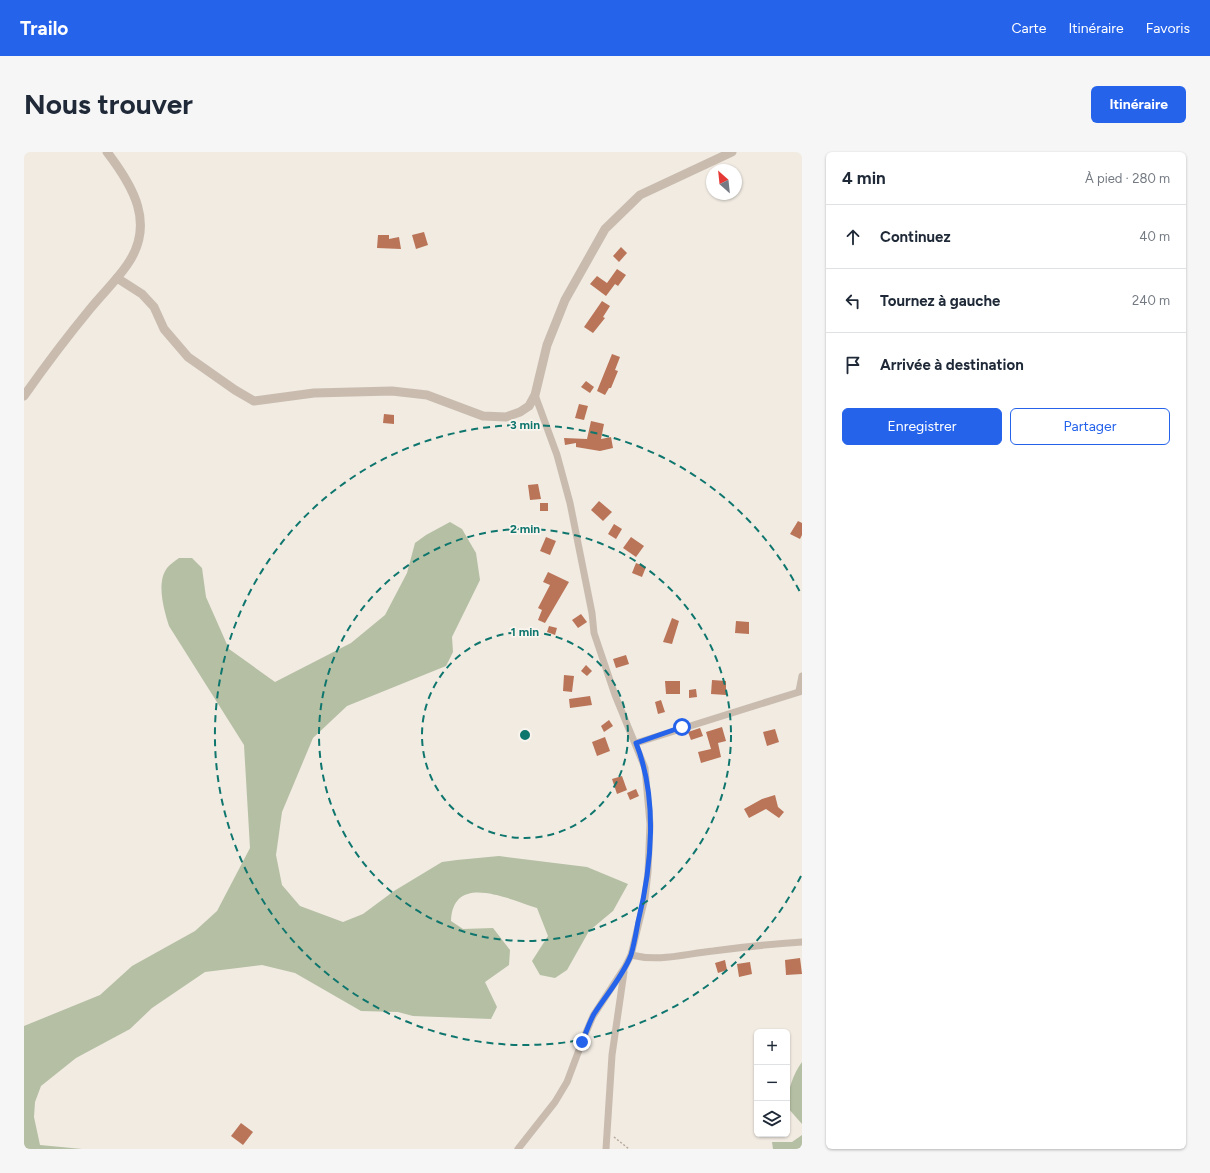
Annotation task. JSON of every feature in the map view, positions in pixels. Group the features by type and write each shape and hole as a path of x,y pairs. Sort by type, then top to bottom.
{"street":[{"path":"24,396 56,352 117,278 128,263 140,241 141,221 137,200 127,181 107,152"},
{"path":"117,278 146,299 154,307 164,329 188,357 235,390 254,401 314,393 392,391 427,395 483,416 506,417 520,412 529,406 535,395 547,345 565,300 605,228 640,195 732,152"},
{"path":"518,1149 555,1102 567,1082 593,1016 625,968 631,955 645,898 648,872 650,824 645,768 636,743 614,695 594,633 592,613 566,489 557,455 535,395"},
{"path":"636,743 800,691 802,676"},
{"path":"631,955 645,958 664,959 752,946 802,942"},
{"path":"606,1149 608,1132 607,1113 612,1054 620,988 625,968"}],"path":[{"path":"608,1132 629,1149"}],"green space":[{"path":"450,522 462,529 476,553 480,580 452,637 453,652 446,666 347,706 313,738 282,812 276,855 282,885 300,906 343,922 363,914 394,891 442,862 499,856 587,867 628,884 613,911 589,931 567,970 555,978 540,975 532,961 548,936 537,908 498,895 471,893 461,897 454,906 451,921 463,929 493,928 510,950 509,965 485,982 497,1007 491,1019 413,1016 398,1012 361,1011 295,973 262,965 205,972 152,1008 130,1029 76,1058 41,1086 35,1102 34,1117 40,1145 82,1149 24,1149 24,1026 100,995 132,966 195,931 217,911 250,848 244,745 169,626 163,605 161,589 164,574 167,568 179,558 192,558 202,568 206,597 229,649 275,682 351,643 385,615 407,573 415,543 426,535"},
{"path":"802,1062 802,1124 790,1110 790,1087"},
{"path":"802,1135 802,1149 773,1149 772,1142 792,1142"}],"building":[{"path":"424,232 428,245 416,249 412,235"},
{"path":"378,235 389,235 389,239 399,237 401,249 377,248"},
{"path":"621,247 627,253 619,262 613,256"},
{"path":"617,269 626,275 618,286 615,284 606,296 590,284 597,276 607,283"},
{"path":"602,301 610,306 603,317 605,318 593,333 584,327"},
{"path":"612,354 620,357 615,370 618,371 611,388 609,388 605,395 597,391"},
{"path":"586,381 594,387 590,393 581,387"},
{"path":"579,404 588,406 584,420 575,418"},
{"path":"384,414 394,415 394,424 383,423"},
{"path":"591,421 604,424 601,439 611,437 613,448 600,451 576,447 576,443 565,445 564,438 587,439"},
{"path":"538,484 541,499 530,500 528,485"},
{"path":"599,501 612,512 603,521 591,510"},
{"path":"540,503 548,503 548,511 540,511"},
{"path":"798,521 802,523 802,535 800,539 790,534"},
{"path":"614,524 622,529 616,539 608,534"},
{"path":"546,537 556,541 550,555 540,551"},
{"path":"631,537 644,546 636,557 623,548"},
{"path":"636,563 646,567 642,577 632,573"},
{"path":"548,572 569,582 545,623 538,620 542,610 538,608 550,585 543,582"},
{"path":"581,614 587,622 578,628 572,620"},
{"path":"672,618 679,621 672,644 663,642"},
{"path":"736,621 749,622 749,634 735,633"},
{"path":"549,626 557,628 555,635 547,632"},
{"path":"626,655 629,664 616,668 613,659"},
{"path":"586,665 592,671 587,676 581,671"},
{"path":"564,675 574,676 572,692 563,691"},
{"path":"712,680 726,681 726,695 711,694"},
{"path":"665,681 680,681 680,694 666,694"},
{"path":"696,689 697,697 689,698 689,690"},
{"path":"590,696 592,705 570,708 569,699"},
{"path":"661,700 665,712 658,714 655,702"},
{"path":"609,720 613,726 604,732 601,726"},
{"path":"722,727 726,741 718,743 721,757 701,763 698,752 711,749 706,732"},
{"path":"700,728 703,736 691,740 688,732"},
{"path":"775,729 779,742 767,746 763,732"},
{"path":"605,737 610,751 597,756 592,742"},
{"path":"622,776 627,790 617,794 612,779"},
{"path":"636,789 639,796 630,800 627,793"},
{"path":"775,795 778,807 784,812 779,818 766,809 749,818 744,809 762,799"},
{"path":"800,958 802,974 786,975 785,960"},
{"path":"725,960 727,970 718,973 715,963"},
{"path":"750,962 752,974 739,977 737,964"},
{"path":"241,1123 253,1132 243,1145 231,1136"}],"route":[{"path":"582,1042 593,1016 625,968 631,955 645,898 648,872 650,824 645,768 636,743 682,727"}]}
